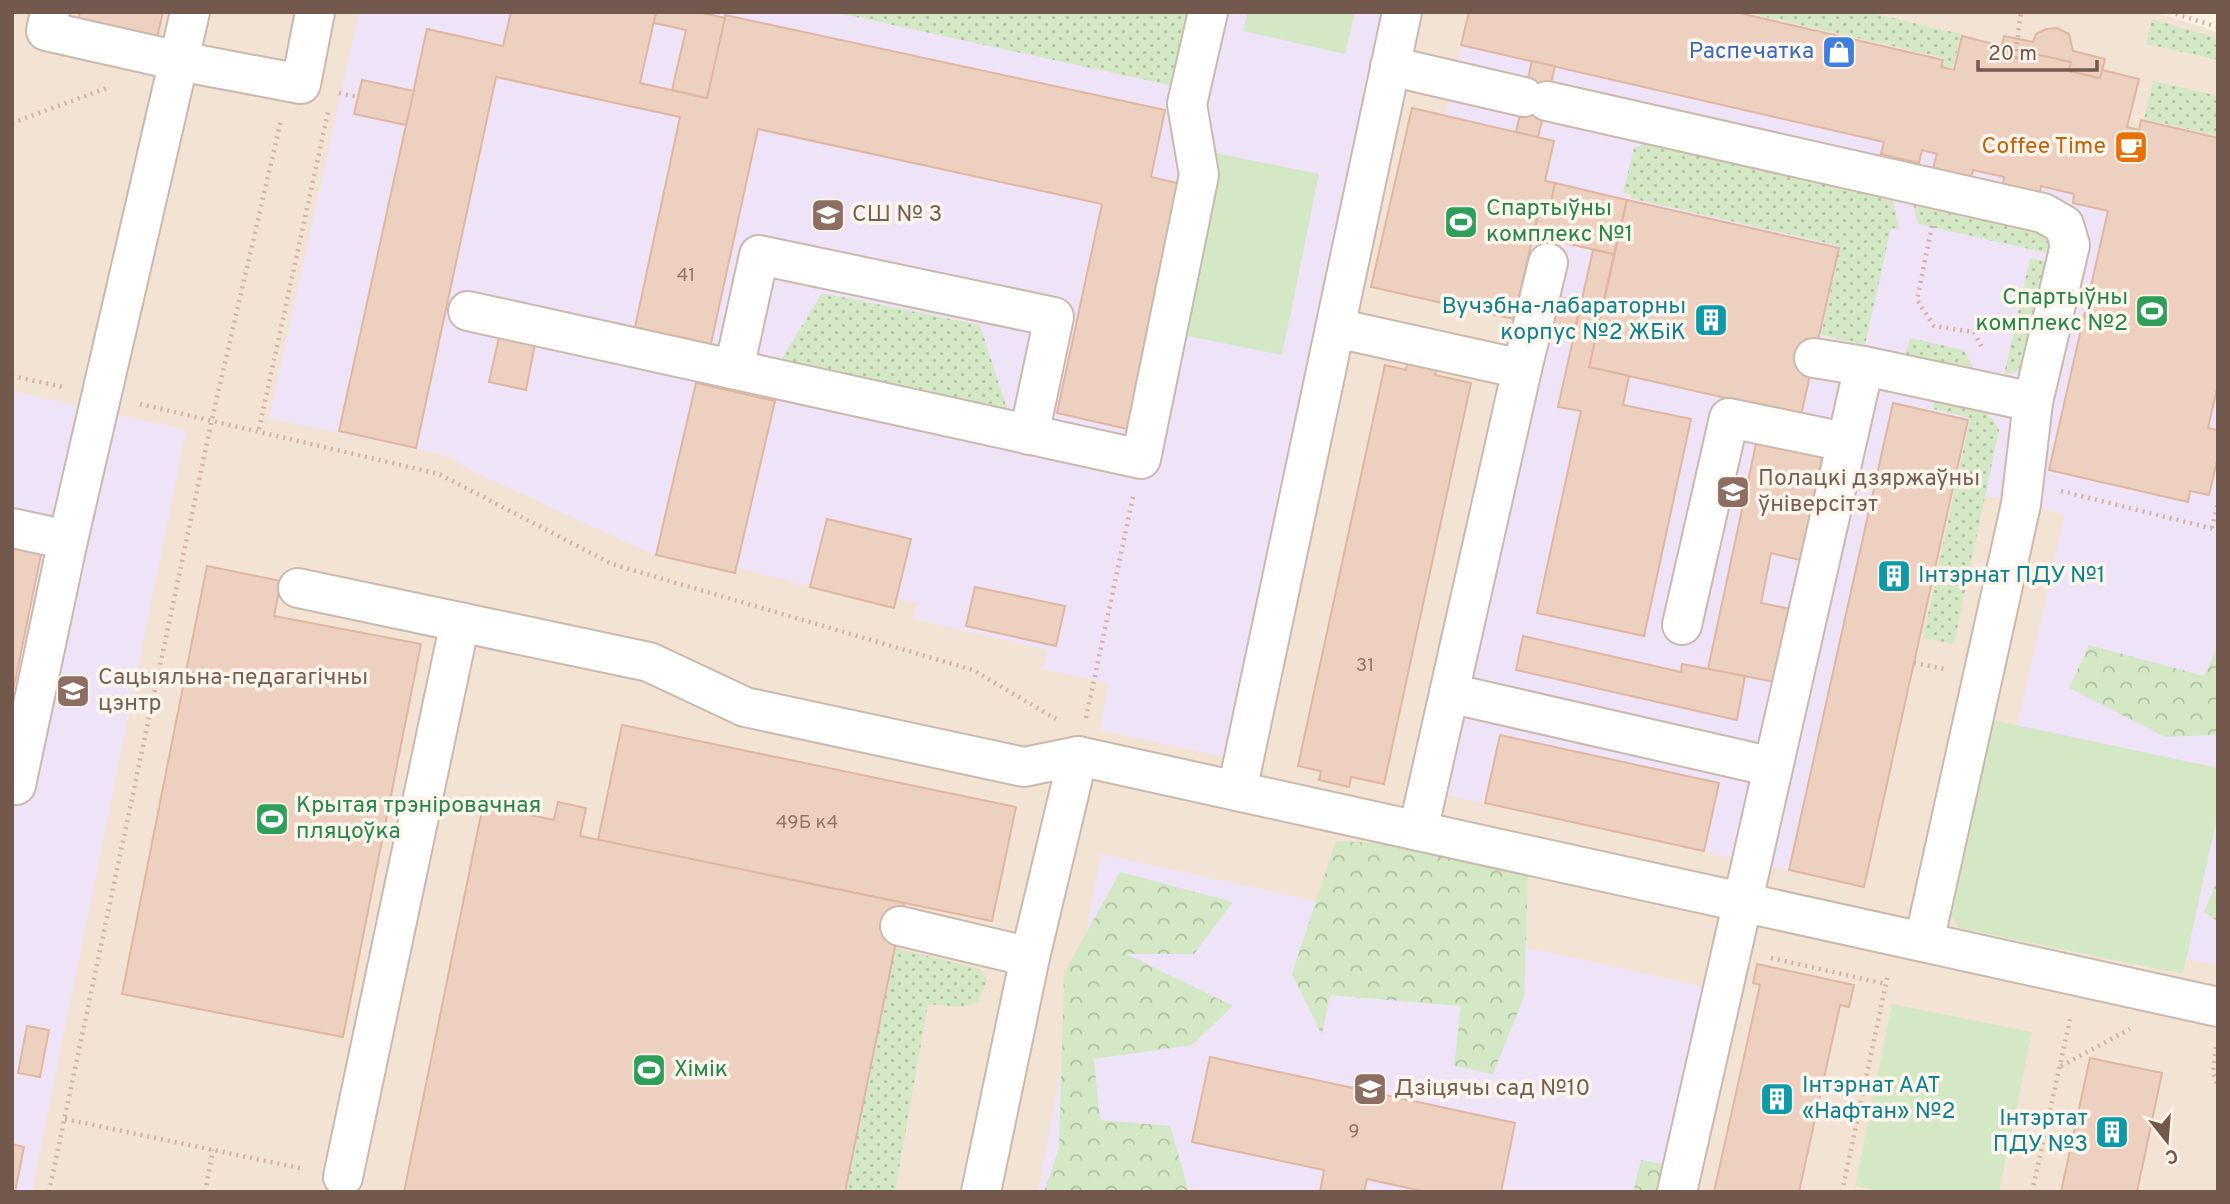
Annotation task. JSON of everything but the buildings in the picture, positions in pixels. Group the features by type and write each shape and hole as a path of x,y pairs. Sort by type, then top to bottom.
{"lane":[{"path":"50,12 46,32 301,84 316,12"},
{"path":"12,785 16,785 68,540 190,12"},
{"path":"468,311 1141,459 1199,175 1187,104 1208,12"},
{"path":"1237,791 1402,12"},
{"path":"1390,66 2043,213 2064,225 2070,245 2020,399 2023,482 1910,939"},
{"path":"734,369 759,255 1054,317 1029,435"},
{"path":"1418,831 1548,263"},
{"path":"1336,328 1522,369"},
{"path":"1814,358 2020,399"},
{"path":"1676,1192 1864,366"},
{"path":"1682,625 1730,418 1845,443"},
{"path":"12,528 68,540"},
{"path":"298,588 649,662 745,707 1024,767 1080,745 1237,791 2079,976 2217,1021"},
{"path":"344,1177 460,622"},
{"path":"1449,693 1773,767"},
{"path":"981,1192 1030,957 1080,745"},
{"path":"900,926 1030,957"}],"path":[{"path":"2015,58 2021,12"},
{"path":"2169,12 2218,27"},
{"path":"49,1192 212,419 289,82"},
{"path":"12,123 115,85"},
{"path":"259,429 330,105"},
{"path":"1940,190 1917,299 1934,326 1974,332 2020,399"},
{"path":"12,376 259,429 439,474 612,564 974,670 1080,745 1141,459"},
{"path":"2023,482 2215,529 2218,503"},
{"path":"1914,663 1953,671"},
{"path":"1842,1192 1886,984 1910,939"},
{"path":"1732,950 1886,984"},
{"path":"2032,1192 2079,976"},
{"path":"2217,1021 2213,1072 2218,1087"},
{"path":"2060,1066 2133,1027"},
{"path":"65,1119 344,1177"},
{"path":"205,1192 213,1150"}],"shaded area":[{"path":"12,12 2155,12 2218,32 2218,1192 12,1192"},
{"name":"СШ № 3","path":"359,12 1387,12 1225,757 1100,730 1108,683 1043,669 1047,650 914,619 917,602 896,599 894,608 747,570 656,556 466,468 449,456 269,418"},
{"name":"Полацкі дзяржаўны ўніверсітэт","path":"1469,12 1735,12 1943,60 1941,67 1954,70 1962,36 2001,46 2000,54 2015,58 2139,79 2128,128 2139,130 2141,120 2218,138 2218,965 2187,959 2183,974 1959,928 1948,910 1988,719 2017,726 2065,514 1953,488 1864,887 1447,795 1551,334 1514,319 1371,287 1412,108 1445,115"},
{"name":"Сацыяльна-педагагічны цэнтр","path":"12,391 186,430 32,1192 12,1192"},
{"name":"Дзіцячы сад №10","path":"1101,854 1706,987 1662,1192 1038,1192"}],"green space":[{"path":"833,12 1192,12 1174,86"},
{"path":"1248,12 1355,12 1345,54 1243,31"},
{"path":"1744,12 1867,12 1961,34 1953,68 1942,66 1944,58"},
{"path":"2152,19 2218,38 2218,60 2146,44"},
{"path":"2153,81 2218,96 2218,136 2144,119"},
{"path":"1653,140 1892,195 1899,229 1891,228 1865,345 1821,335 1840,246 1630,198 1631,194 1623,193 1634,148"},
{"path":"1215,153 1319,174 1282,355 1178,334"},
{"path":"1913,202 2040,231 2048,242 2048,253 1918,224"},
{"path":"2030,258 2047,262 2023,362 2016,372 2004,375"},
{"path":"822,293 980,325 1009,415 779,363"},
{"path":"1910,338 1964,350 1973,368 1906,354"},
{"path":"1903,391 1972,405 1993,419 1999,430 1954,644 1923,638 1970,418 1933,409 1934,402 1902,395"},
{"path":"2089,645 2204,676 2218,646 2218,735 2165,737 2069,688"},
{"path":"1988,719 2218,768 2218,812 2183,974 1959,928 1948,910"},
{"path":"1336,841 1439,846 1528,875 1524,997 1493,1074 1454,1066 1461,1006 1330,995 1322,1035 1292,974"},
{"path":"1120,872 1233,902 1194,954 1126,954 1233,1006 1192,1045 1094,1059 1100,1120 1170,1126 1189,1192 1044,1192 1059,1148 1064,973"},
{"path":"2218,878 2218,919 2217,921 2204,912"},
{"path":"895,948 980,969 987,980 978,1002 960,1007 928,1004 895,1192 845,1192"},
{"path":"1892,1004 2032,1032 1999,1192 1885,1192 1855,1186"},
{"path":"1641,1160 1662,1164 1656,1192 1633,1192"}],"place":[{"name":"Распечатка","path":"1839,52"},
{"name":"Coffee Time","path":"2131,147"},
{"name":"СШ № 3","path":"828,215"},
{"name":"Спартыўны комплекс №1","path":"1461,222"},
{"name":"Спартыўны комплекс №2","path":"2152,311"},
{"name":"Вучэбна-лабараторны корпус №2 ЖБіК","path":"1711,320"},
{"name":"Полацкі дзяржаўны ўніверсітэт","path":"1733,492"},
{"name":"Інтэрнат ПДУ №1","path":"1894,576"},
{"name":"Сацыяльна-педагагічны цэнтр","path":"73,691"},
{"name":"Крытая трэніровачная пляцоўка","path":"272,819"},
{"name":"Хімік","path":"649,1070"},
{"name":"Дзіцячы сад №10","path":"1370,1089"},
{"name":"Інтэрнат ААТ «Нафтан» №2","path":"1777,1099"},
{"name":"Інтэртат ПДУ №3","path":"2112,1132"}]}
